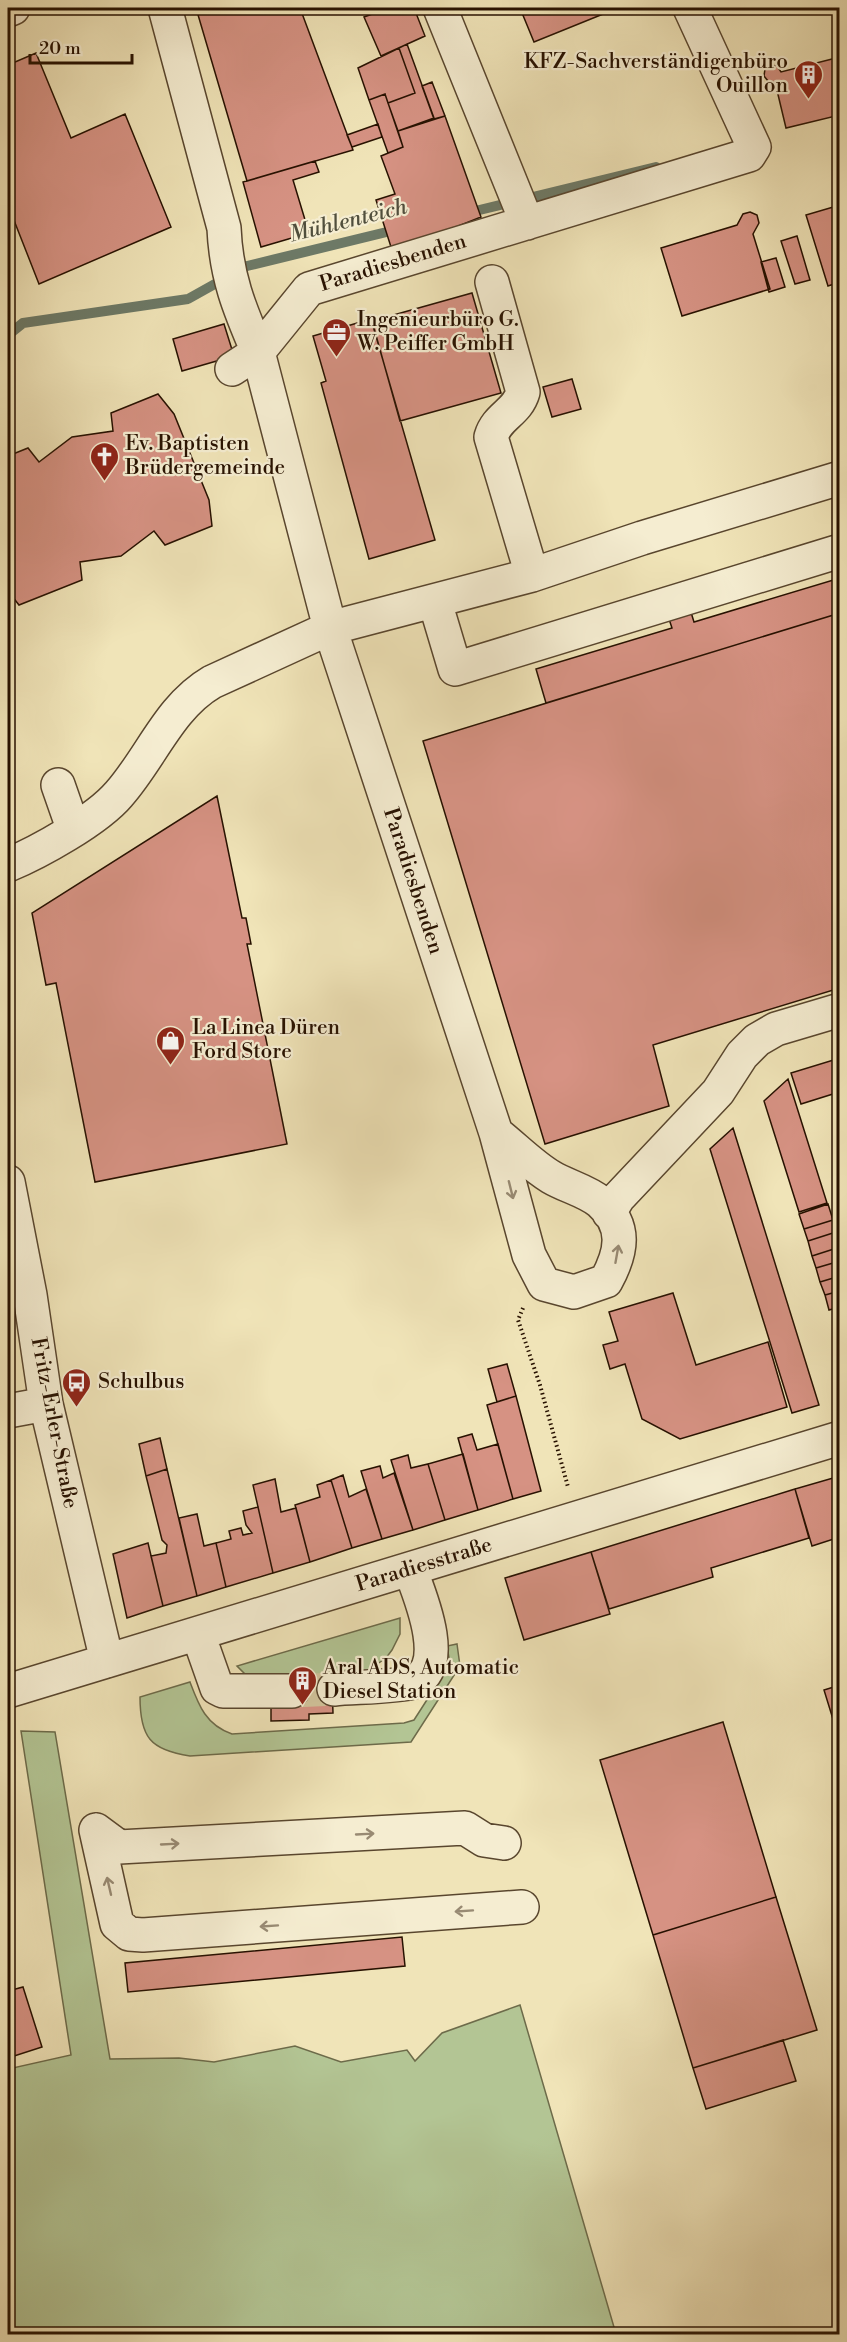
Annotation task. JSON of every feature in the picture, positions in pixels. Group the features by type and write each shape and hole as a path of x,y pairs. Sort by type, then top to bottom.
{"street":[{"path":"8,9 13,8"},
{"path":"165,8 224,228 225,261 235,298 245,361"},
{"path":"440,8 527,223"},
{"name":"Paradiesbenden","path":"609,1213 619,1227 619,1238 618,1259 606,1281 574,1292 544,1284 529,1255 496,1133 245,361 309,289 749,155 754,147 690,8"},
{"path":"492,282 523,392 520,404 494,426 491,437 532,575"},
{"path":"8,865 99,812 118,796 181,708 197,691 330,628 532,575 642,538 840,478"},
{"path":"435,602 455,669 840,551"},
{"path":"57,785 73,828"},
{"path":"496,1133 550,1176 599,1202 609,1213 618,1198 718,1092 742,1055 757,1040 776,1029 840,1010"},
{"name":"Fritz-Erler-Straße","path":"8,1182 30,1294 46,1404 107,1661"},
{"path":"8,1411 46,1404"},
{"name":"Paradiesstraße","path":"8,1691 840,1438"},
{"path":"334,1689 414,1681 425,1672 432,1645 410,1569"},
{"path":"198,1634 217,1688 234,1693 292,1691"},
{"path":"504,1843 484,1840 465,1828 119,1847 96,1830 117,1924 129,1934 143,1935 522,1907"}],"path":[{"path":"529,1255 531,1292 518,1320 540,1385 578,1519"}],"green space":[{"path":"400,1618 400,1634 392,1650 386,1658 367,1671 261,1680 247,1676 237,1666"},
{"path":"457,1644 460,1666 411,1742 190,1756 165,1750 157,1745 145,1732 142,1722 140,1697 190,1682 205,1714 216,1725 232,1734 404,1723 414,1720 450,1664 447,1646"},
{"path":"21,1731 55,1732 110,2059 179,2058 214,2062 295,2046 341,2062 407,2050 415,2061 442,2033 520,2005 616,2334 8,2334 8,2069 71,2055"}],"building":[{"path":"196,8 300,8 353,150 247,181"},
{"path":"389,8 414,8 425,36 381,56 364,17"},
{"path":"520,8 618,8 534,42"},
{"path":"407,44 434,118 398,131 388,103 415,93 399,48"},
{"path":"399,48 415,93 388,103 385,94 369,100 358,68"},
{"path":"36,53 71,138 125,114 171,227 39,284 8,205 8,65"},
{"name":"KFZ-Sachverständigenbüro Ouillon","path":"840,57 840,115 786,128 775,82 768,81 764,76 765,69 770,65 777,66 781,72"},
{"path":"432,82 445,116 434,119 422,86"},
{"path":"385,94 403,147 388,153 369,100"},
{"path":"445,116 481,217 416,243 391,247 376,200 395,194 381,156 403,147 398,131"},
{"path":"378,124 382,137 352,147 347,135"},
{"path":"315,161 319,172 293,180 309,233 261,247 243,182"},
{"path":"840,205 840,282 828,286 806,215"},
{"path":"750,212 757,215 759,223 753,234 770,289 682,316 661,248 737,225 743,214"},
{"path":"797,236 810,280 795,284 781,241"},
{"path":"776,258 785,287 769,292 761,262"},
{"path":"472,293 501,393 400,421 372,321"},
{"path":"840,301 840,325 833,303"},
{"path":"371,319 435,540 369,559 321,383 326,381 313,336"},
{"path":"224,324 234,356 182,371 173,339"},
{"path":"572,379 581,409 552,417 543,387"},
{"name":"Ev. Baptisten Brüdergemeinde","path":"158,394 174,414 209,500 212,526 165,545 154,531 121,556 80,562 82,580 19,605 8,591 8,456 28,448 39,462 72,437 113,431 111,413"},
{"path":"840,578 840,613 546,703 536,669 672,628 668,616 690,609 694,622"},
{"path":"840,613 840,988 653,1045 669,1106 545,1144 423,741"},
{"name":"La Linea Düren Ford Store","path":"217,796 242,918 246,918 251,944 247,944 287,1144 95,1182 56,983 46,985 32,913"},
{"path":"840,1058 840,1114 833,1094 801,1104 791,1073"},
{"path":"788,1079 827,1203 799,1212 764,1101"},
{"path":"733,1128 819,1405 792,1413 710,1149"},
{"path":"828,1204 833,1220 804,1229 799,1214"},
{"path":"833,1220 836,1232 808,1241 804,1229"},
{"path":"836,1232 840,1247 812,1256 808,1241"},
{"path":"840,1247 840,1261 816,1268 812,1256"},
{"path":"840,1261 840,1276 820,1282 816,1268"},
{"path":"840,1276 840,1291 825,1295 820,1282"},
{"path":"840,1291 840,1307 829,1310 825,1295"},
{"path":"673,1293 696,1365 768,1342 787,1407 680,1439 642,1419 625,1364 610,1369 603,1345 618,1341 609,1312"},
{"path":"840,1310 840,1323 836,1324 833,1312"},
{"path":"507,1364 516,1396 497,1402 488,1369"},
{"path":"516,1396 541,1491 513,1499 487,1405"},
{"path":"472,1434 477,1450 498,1444 513,1499 478,1510 458,1438"},
{"path":"160,1438 167,1469 146,1476 139,1444"},
{"path":"463,1454 478,1510 445,1520 428,1464"},
{"path":"408,1455 411,1468 428,1464 445,1520 413,1530 391,1460"},
{"path":"380,1466 383,1478 394,1473 413,1530 382,1539 361,1471"},
{"path":"167,1469 197,1596 163,1606 151,1556 166,1553 167,1545 162,1540 146,1476"},
{"path":"343,1475 349,1497 366,1489 382,1539 352,1548 331,1480"},
{"path":"840,1476 840,1537 812,1546 795,1489"},
{"path":"275,1479 281,1512 296,1508 310,1562 273,1573 253,1485"},
{"path":"331,1480 352,1548 310,1562 295,1505 320,1497 317,1485"},
{"path":"795,1489 809,1538 711,1568 713,1577 609,1609 591,1552"},
{"path":"258,1507 273,1573 226,1587 216,1543 231,1539 229,1531 241,1528 243,1535 252,1533 246,1525 243,1511"},
{"path":"197,1514 204,1546 216,1543 226,1587 197,1596 179,1518"},
{"path":"148,1543 163,1606 127,1618 113,1554"},
{"path":"591,1552 610,1614 524,1640 505,1578"},
{"name":"Aral ADS, Automatic Diesel Station","path":"332,1684 333,1713 309,1714 309,1720 271,1721 271,1698 293,1685"},
{"path":"840,1685 840,1742 824,1690"},
{"path":"723,1722 776,1897 653,1935 600,1760"},
{"path":"776,1897 817,2030 693,2068 653,1935"},
{"path":"402,1937 405,1966 128,1992 125,1963"},
{"path":"23,1987 42,2047 8,2058 8,1991"},
{"path":"783,2040 796,2081 706,2109 693,2068"}],"waterway":[{"name":"Mühlenteich","path":"467,213 656,167"},
{"name":"Mühlenteich","path":"8,335 23,323 188,299 247,266 399,229"}],"tunnel":[{"path":"292,1691 334,1689"}],"place":[{"name":"KFZ-Sachverständigenbüro Ouillon","path":"809,100"},
{"name":"Ingenieurbüro G. W. Peiffer GmbH","path":"336,358"},
{"name":"Ev. Baptisten Brüdergemeinde","path":"104,482"},
{"name":"La Linea Düren Ford Store","path":"171,1066"},
{"name":"Schulbus","path":"77,1408"},
{"name":"Aral ADS, Automatic Diesel Station","path":"302,1706"}]}
